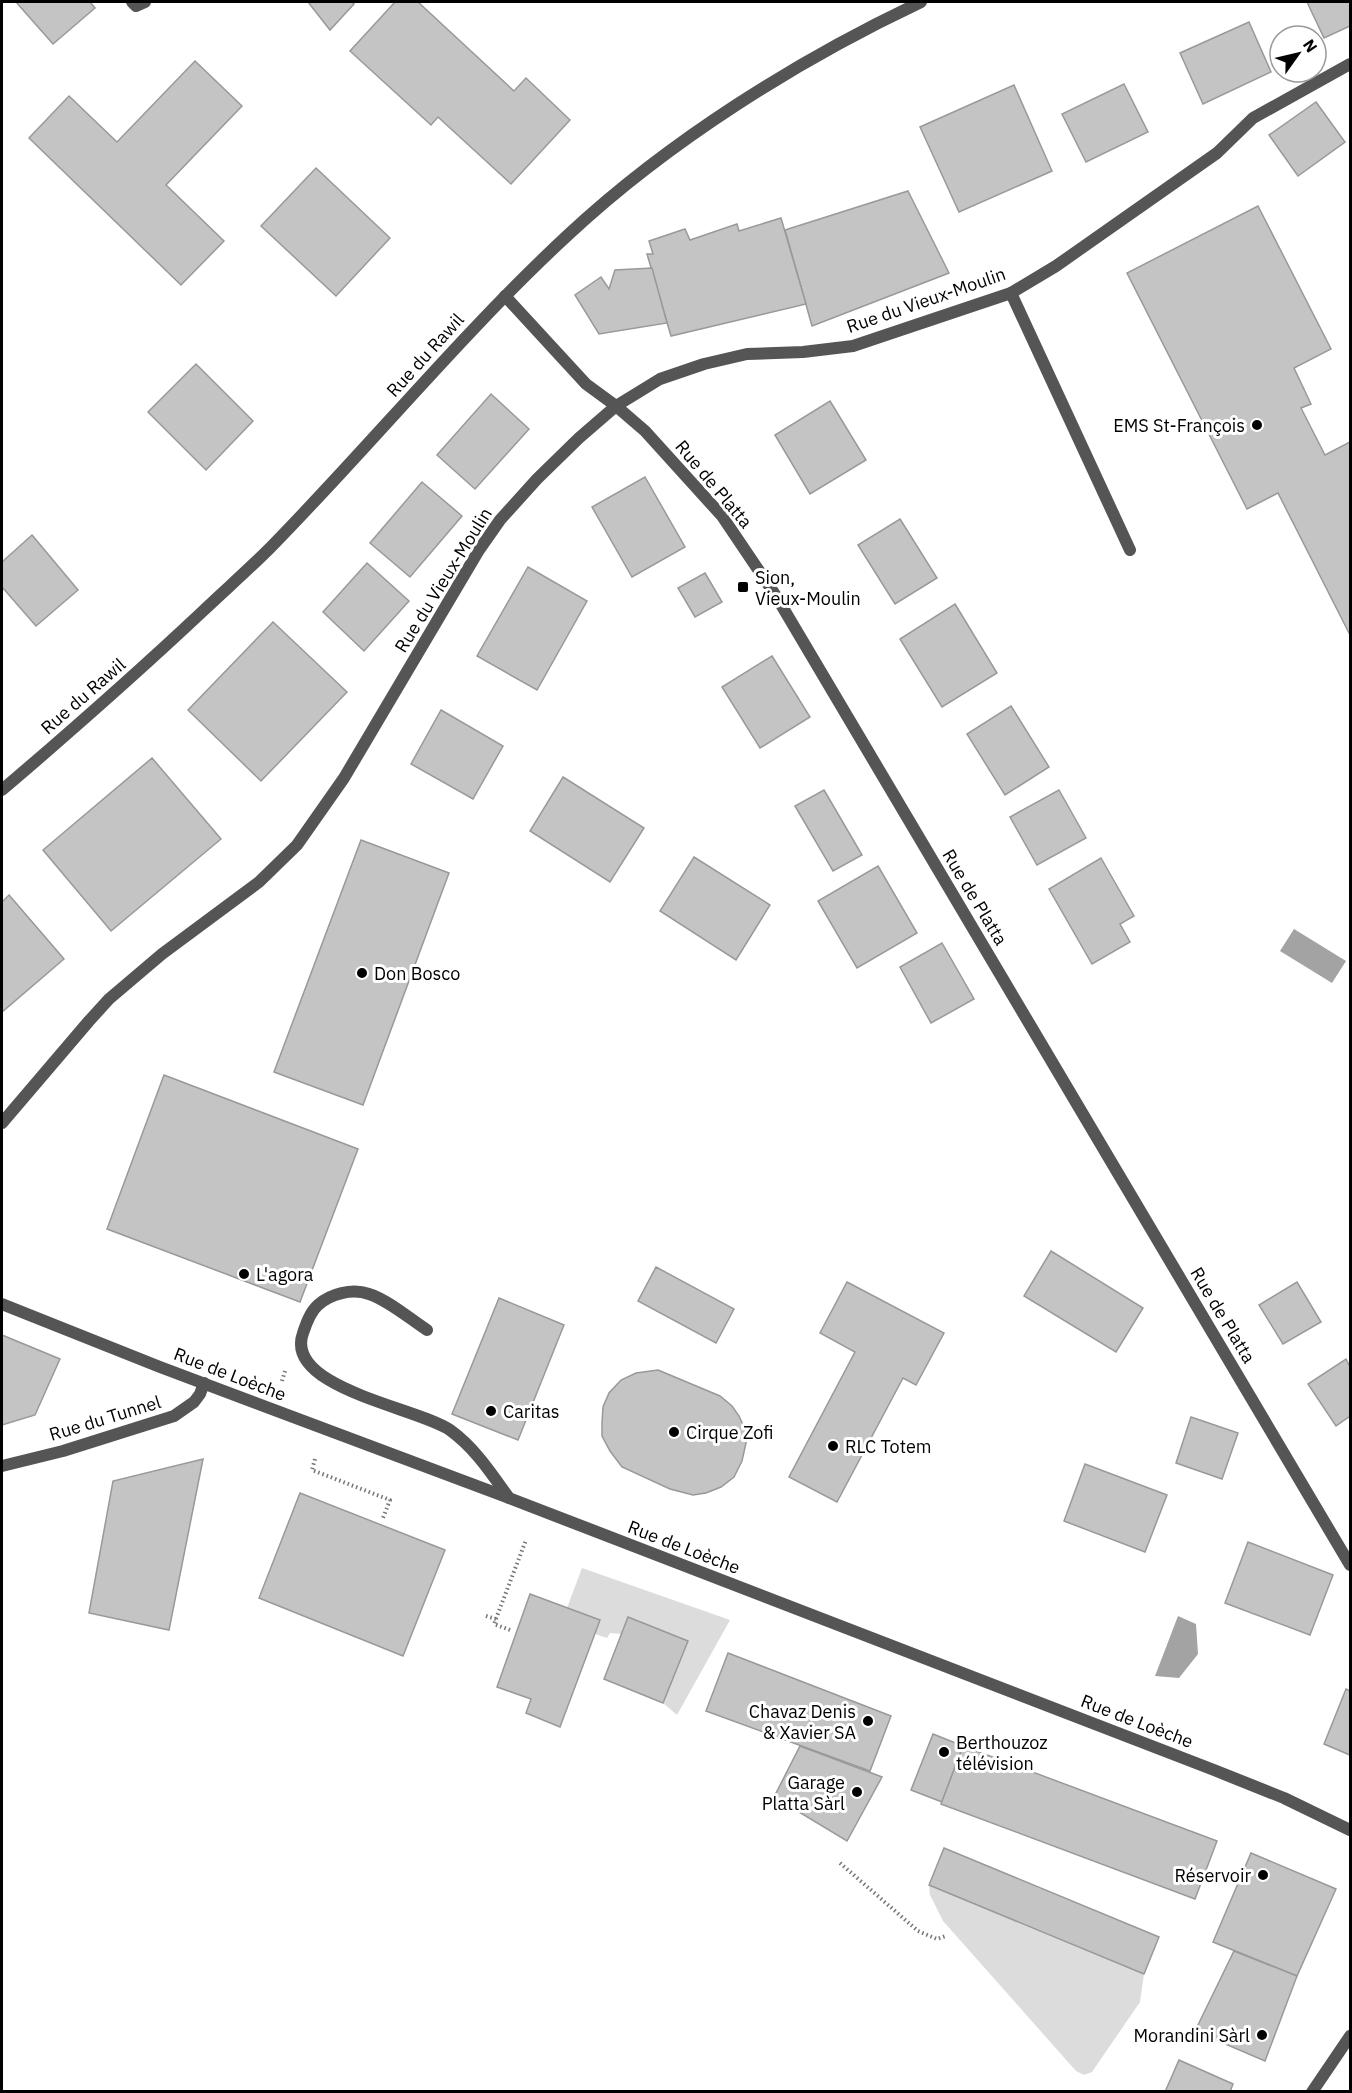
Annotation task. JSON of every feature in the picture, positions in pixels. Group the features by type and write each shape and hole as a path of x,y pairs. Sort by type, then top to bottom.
{"street":[{"path":"132,2 136,6 144,2"},
{"name":"Rue du Rawil","path":"2,790 125,683 266,552 353,462 468,334 608,199 701,130 753,95 817,56 921,2"},
{"name":"Rue du Vieux-Moulin","path":"2,1123 109,999 162,954 259,882 297,845 344,778 479,550 500,520 537,479 616,406 660,379 704,364 747,354 803,352 853,346 1011,293 1056,266 1217,153 1253,118 1350,64"},
{"path":"1011,293 1130,550"},
{"name":"Rue de Platta","path":"505,296 586,384 645,431 722,516 777,596 1347,1560"},
{"path":"426,1330 369,1294 352,1292 337,1294 317,1305 307,1321 300,1341 301,1354 313,1369 342,1387 448,1429 478,1455 509,1498"},
{"name":"Rue de Loèche","path":"2,1304 1233,1777 1284,1798 1350,1830"},
{"name":"Rue du Tunnel","path":"2,1466 63,1451 174,1416 194,1402 204,1383"},
{"path":"1312,2091 1350,2036"}],"path":[{"path":"282,1381 285,1371"},
{"path":"315,1459 312,1470 390,1500 383,1518"},
{"path":"510,1630 494,1624 526,1540"},
{"path":"486,1616 496,1619"},
{"path":"840,1863 918,1931 937,1939 946,1936"}],"shaded area":[{"path":"1294,929 1346,961 1332,983 1280,951"},
{"path":"582,1568 730,1620 677,1715 663,1703 687,1641 628,1617 621,1634 610,1633 607,1638 595,1634 567,1608"},
{"path":"1178,1616 1196,1624 1198,1654 1179,1678 1155,1676"},
{"path":"944,1848 1159,1937 1144,1974 1140,2002 1092,2072 1084,2075 1076,2071 943,1921 930,1895 929,1885"}],"building":[{"path":"16,2 90,2 95,8 53,44"},
{"path":"308,2 352,2 354,4 330,30"},
{"path":"395,2 418,2 514,91 526,78 570,120 511,184 438,117 431,125 350,51"},
{"path":"1307,2 1350,2 1350,26 1328,36 1328,24 1317,24"},
{"path":"1249,22 1268,65 1268,73 1203,104 1180,53"},
{"path":"195,61 242,106 166,185 224,241 181,285 29,138 69,96 117,142"},
{"path":"1124,84 1148,132 1086,162 1062,114"},
{"path":"1014,85 1052,171 959,212 920,127"},
{"path":"1316,102 1345,142 1298,176 1269,135"},
{"path":"316,168 390,238 336,296 261,226"},
{"path":"908,191 949,273 812,326 785,230"},
{"name":"EMS St-François","path":"1258,206 1331,349 1294,368 1311,404 1301,408 1325,455 1350,442 1350,635 1278,493 1247,509 1127,273"},
{"path":"781,218 806,304 671,336 647,254 653,254 649,241 685,229 690,240 737,224 739,231"},
{"path":"652,268 667,323 599,334 575,295 601,277 609,289 615,270"},
{"path":"196,364 253,421 206,470 148,412"},
{"path":"491,394 529,429 475,489 437,455"},
{"path":"830,401 866,460 810,494 775,435"},
{"path":"645,477 685,547 632,577 592,507"},
{"path":"422,482 462,516 410,577 370,543"},
{"path":"900,519 937,578 895,604 858,545"},
{"path":"32,535 78,590 36,626 2,587 2,562"},
{"path":"367,563 409,601 364,651 323,612"},
{"path":"528,567 587,601 537,690 477,656"},
{"path":"705,573 722,602 695,617 678,588"},
{"path":"955,604 997,673 942,707 900,639"},
{"path":"273,622 347,692 261,781 188,710"},
{"path":"772,656 810,717 760,748 722,687"},
{"path":"1011,706 1049,767 1005,795 967,734"},
{"path":"441,710 503,746 473,799 411,764"},
{"path":"152,758 221,839 111,931 43,850"},
{"path":"563,777 644,828 610,882 530,831"},
{"path":"824,790 862,855 833,871 795,806"},
{"path":"1059,790 1086,838 1037,865 1010,817"},
{"name":"Don Bosco","path":"361,840 449,873 363,1105 274,1072"},
{"path":"694,857 770,905 736,960 660,911"},
{"path":"1101,858 1134,916 1120,924 1130,942 1092,964 1049,889"},
{"path":"878,866 917,933 857,968 818,901"},
{"path":"9,895 64,959 2,1012 2,902"},
{"path":"942,943 974,999 931,1023 900,967"},
{"path":"164,1075 358,1149 300,1302 107,1229"},
{"path":"1051,1251 1143,1308 1116,1352 1024,1296"},
{"path":"656,1267 734,1309 716,1343 638,1301"},
{"path":"847,1282 944,1333 916,1385 903,1378 837,1502 789,1477 855,1352 820,1333"},
{"path":"1297,1282 1321,1322 1283,1344 1259,1305"},
{"path":"499,1298 564,1325 518,1440 452,1414"},
{"path":"2,1335 60,1359 35,1415 2,1425"},
{"path":"1346,1359 1350,1367 1350,1416 1336,1426 1308,1384"},
{"name":"Cirque Zofi","path":"658,1370 720,1396 732,1406 739,1416 744,1427 746,1443 742,1461 734,1477 721,1487 693,1495 670,1489 622,1467 610,1451 602,1436 603,1407 609,1393 621,1380 636,1373"},
{"path":"1191,1417 1238,1433 1222,1479 1176,1463"},
{"path":"203,1459 169,1630 89,1613 113,1481"},
{"path":"1085,1464 1167,1495 1145,1552 1064,1521"},
{"path":"300,1493 445,1550 403,1656 259,1598"},
{"path":"1248,1542 1333,1575 1310,1635 1225,1603"},
{"path":"530,1594 600,1620 560,1727 526,1713 531,1699 497,1687"},
{"path":"628,1617 688,1641 663,1703 604,1679"},
{"path":"728,1653 891,1716 870,1771 706,1711"},
{"path":"1346,1689 1350,1691 1350,1755 1324,1744"},
{"path":"933,1734 963,1746 942,1802 911,1790"},
{"path":"800,1746 882,1777 847,1841 774,1797"},
{"path":"963,1746 1217,1841 1195,1899 941,1804"},
{"path":"944,1848 1159,1937 1144,1974 929,1885"},
{"path":"1251,1853 1336,1889 1297,1976 1213,1942"},
{"path":"1234,1951 1297,1976 1265,2061 1195,2031"},
{"path":"1179,2060 1233,2084 1230,2092 1165,2092"}],"place":[{"name":"EMS St-François","path":"1257,425"},
{"name":"Sion, Vieux-Moulin","path":"743,587"},
{"name":"Don Bosco","path":"362,973"},
{"name":"L'agora","path":"244,1274"},
{"name":"Caritas","path":"491,1411"},
{"name":"Cirque Zofi","path":"674,1432"},
{"name":"RLC Totem","path":"833,1446"},
{"name":"Chavaz Denis & Xavier SA","path":"868,1721"},
{"name":"Berthouzoz télévision","path":"944,1752"},
{"name":"Garage Platta Sàrl","path":"857,1792"},
{"name":"Réservoir","path":"1263,1875"},
{"name":"Morandini Sàrl","path":"1262,2035"}]}
